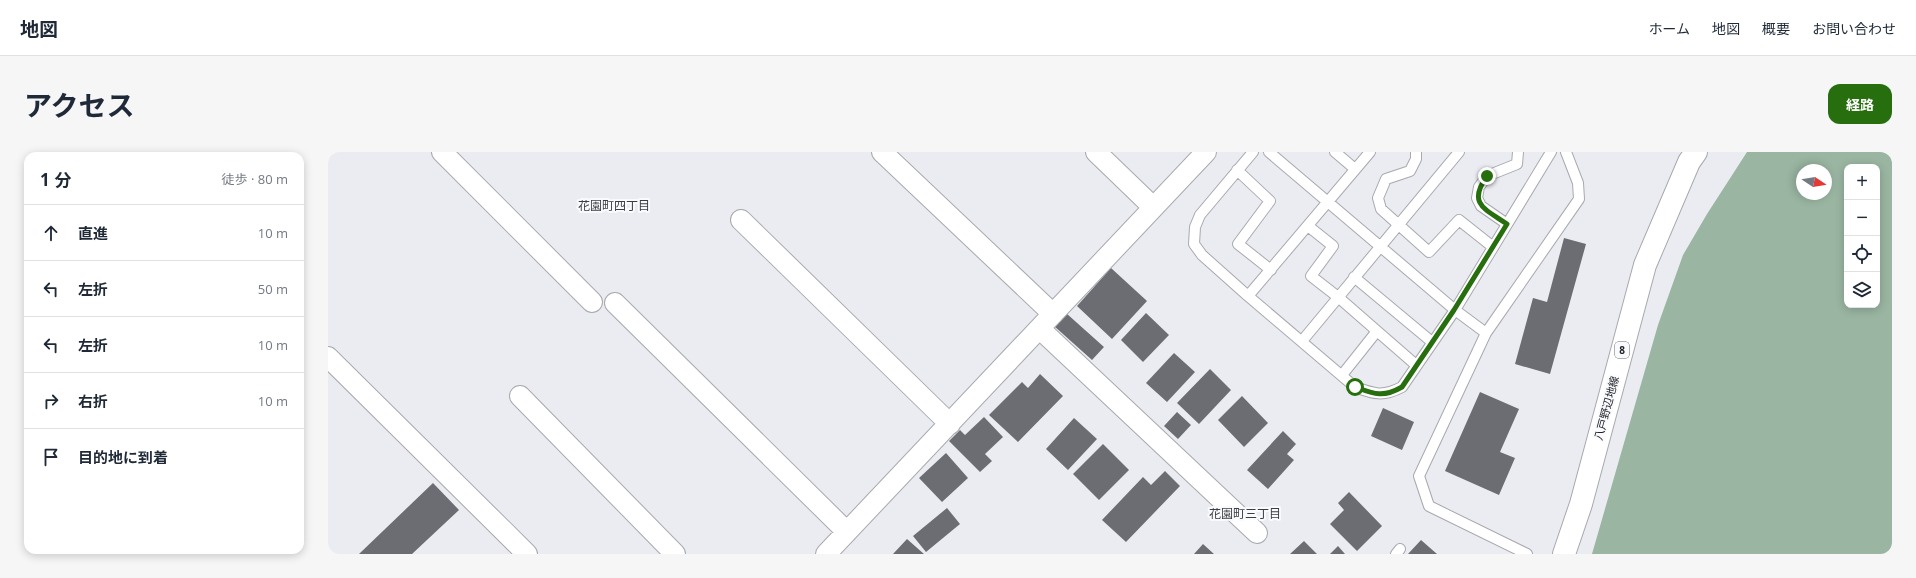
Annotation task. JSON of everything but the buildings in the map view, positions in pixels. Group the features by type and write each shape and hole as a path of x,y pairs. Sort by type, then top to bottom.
{"main road":[{"name":"八戸野辺地線","path":"1564,554 1581,504 1645,265 1689,162 1696,152"}],"street":[{"path":"442,152 592,302"},
{"path":"882,152 1053,314"},
{"path":"1096,152 1153,207"},
{"path":"826,554 1206,152"},
{"path":"741,220 950,424"},
{"path":"615,303 847,532"},
{"path":"1040,329 1257,533"},
{"path":"328,357 527,554"},
{"path":"520,396 675,554"}],"lane":[{"path":"1252,152 1200,215 1195,227 1194,244 1202,255 1248,296 1355,387 1375,394 1391,393 1402,387 1454,310 1552,152"},
{"path":"1269,152 1454,310 1486,333"},
{"path":"1335,152 1355,170"},
{"path":"1248,296 1370,152"},
{"path":"1416,152 1416,159 1410,171 1386,179 1378,198 1381,209 1429,252 1459,220 1493,247"},
{"path":"1302,341 1459,152"},
{"path":"1507,224 1481,206 1477,198 1479,187 1487,176 1517,164 1518,152"},
{"path":"1527,554 1429,506 1419,476 1486,333 1579,199 1578,183 1566,152"},
{"path":"1237,170 1270,201 1238,244 1270,270"},
{"path":"1308,226 1334,246 1311,276 1338,297 1416,365"},
{"path":"1354,277 1432,342"},
{"path":"1342,375 1377,331"}],"green space":[{"path":"1747,152 1892,152 1892,554 1592,554 1658,325 1683,255 1707,214"}],"district":[{"name":"花園町四丁目","path":"614,205"},
{"name":"花園町三丁目","path":"1245,513"}],"route":[{"path":"1355,387 1375,394 1391,393 1402,387 1454,310 1507,224 1481,206 1477,198 1479,187 1487,176"}]}
